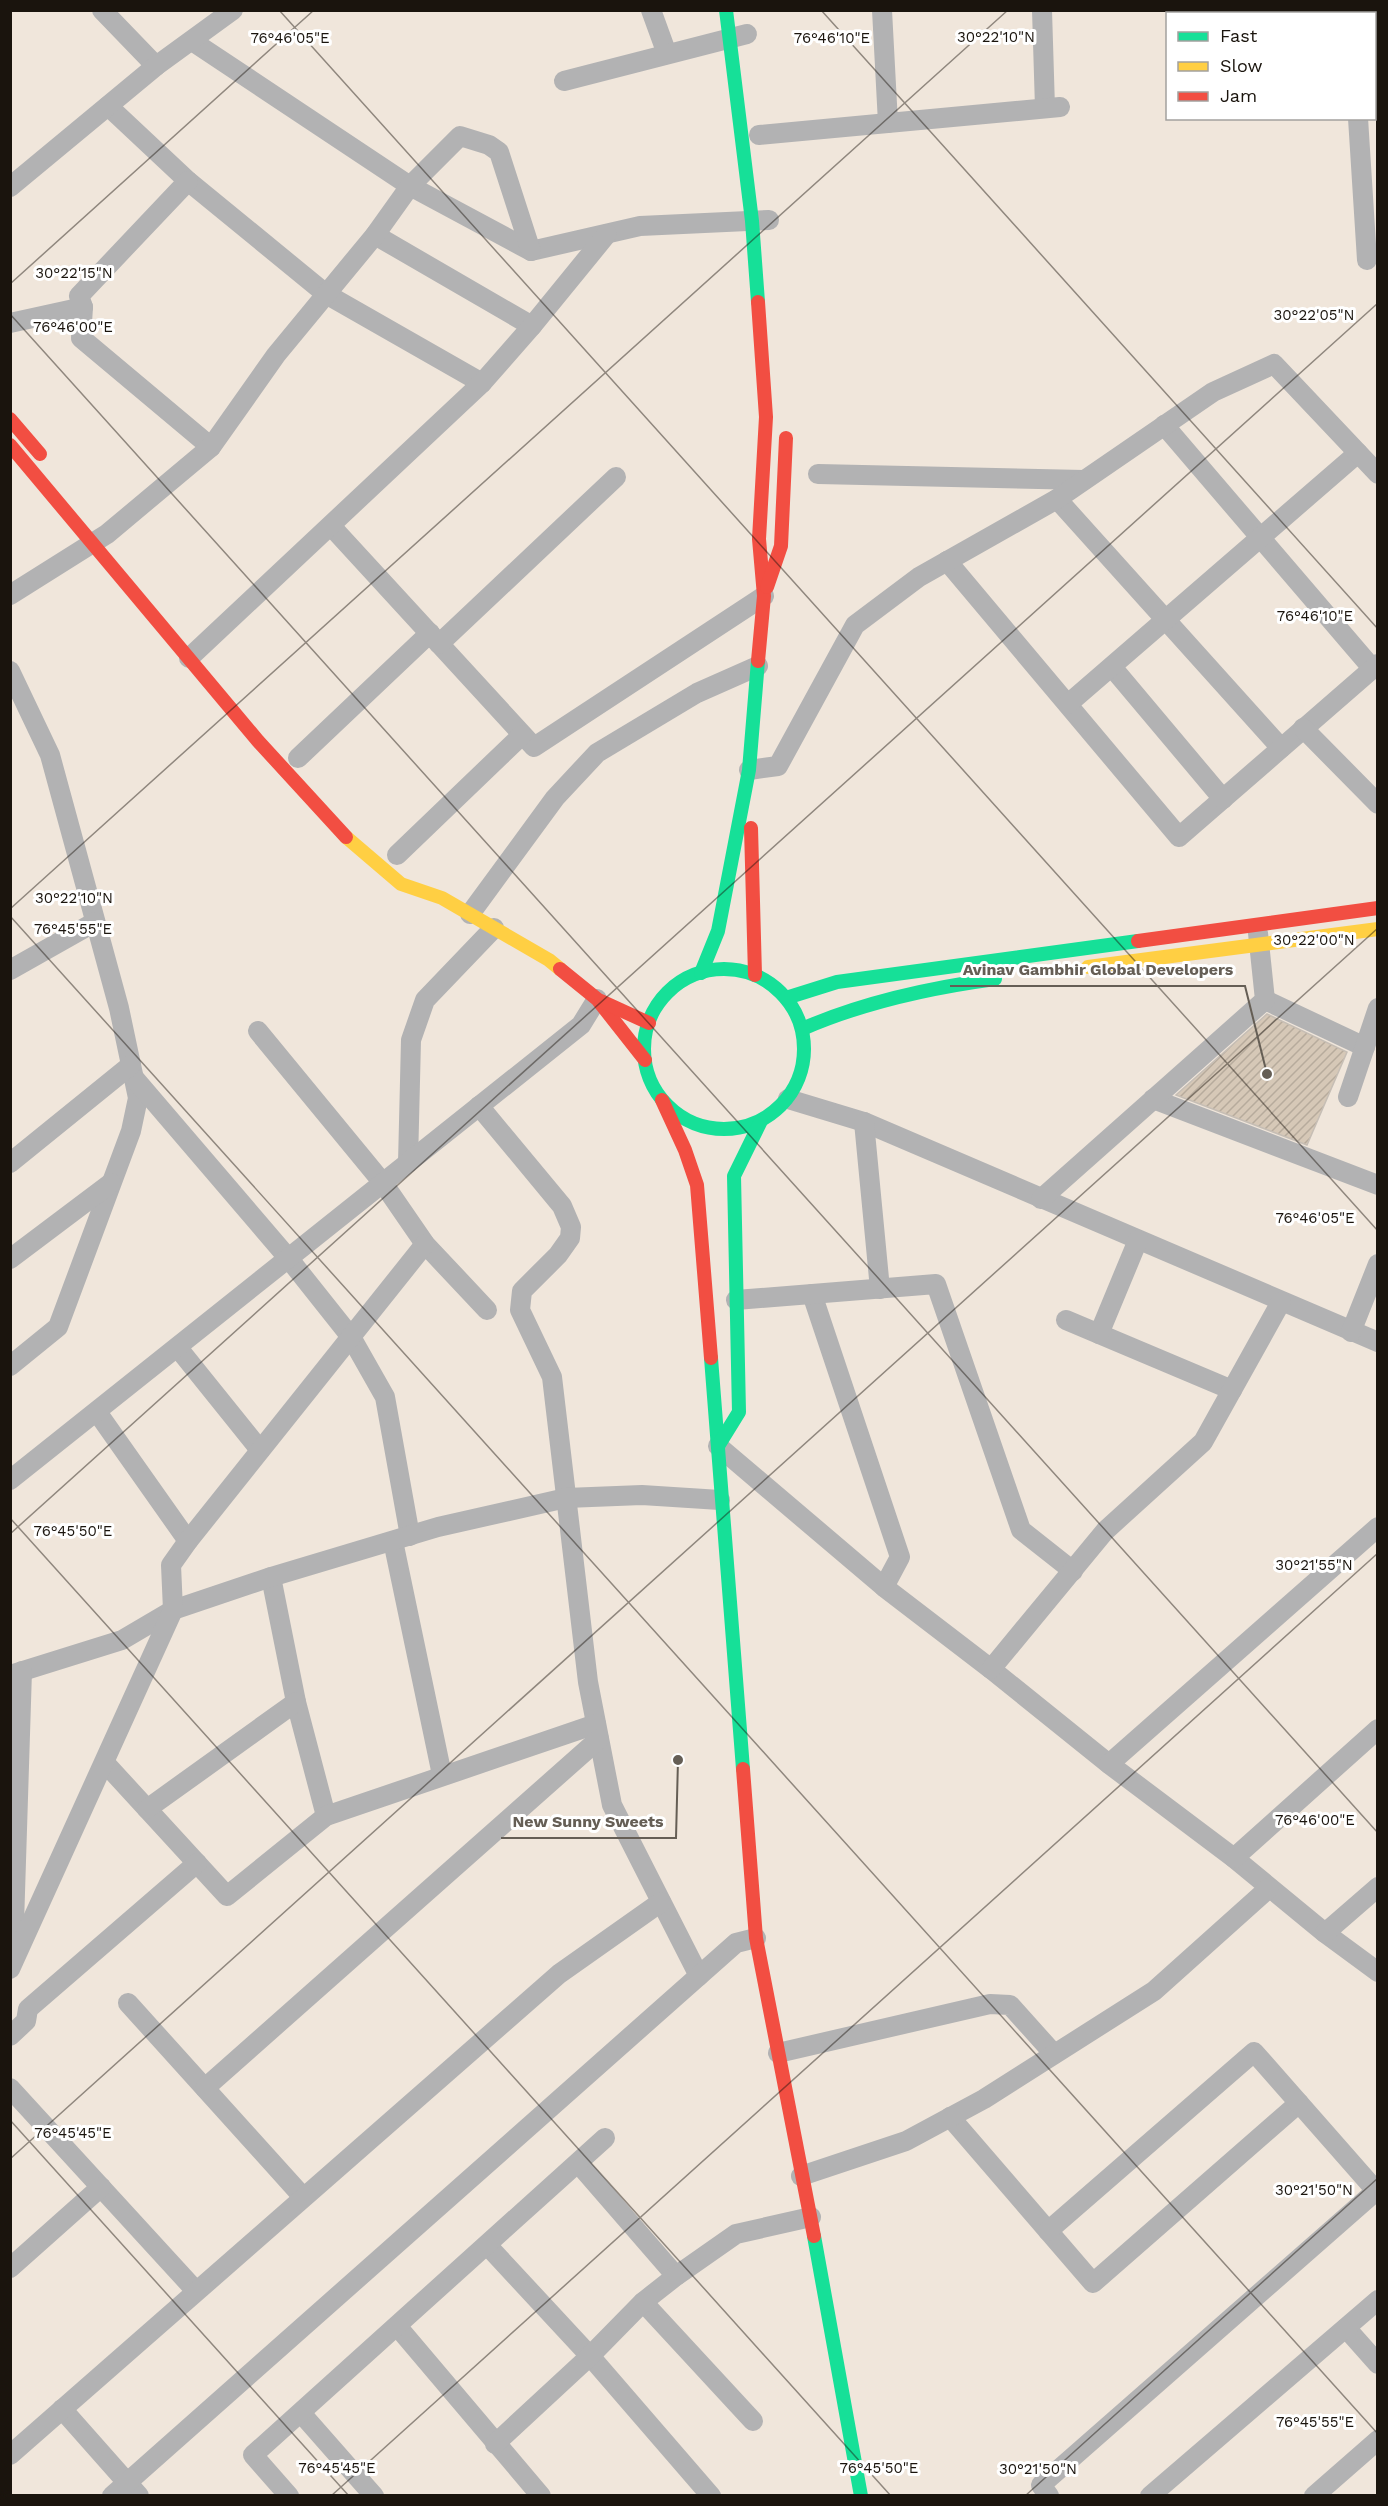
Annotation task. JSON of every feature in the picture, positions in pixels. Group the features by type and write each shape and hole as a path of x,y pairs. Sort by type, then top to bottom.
{"main road":[{"path":"700,973 718,931 749,770 764,596 759,539 766,417 765,221 743,35 726,10"},
{"path":"10,419 48,463"},
{"path":"764,596 781,546 786,424"},
{"path":"10,445 103,536 198,649 258,741 345,837 401,884 442,898 549,960 597,999 645,1060"},
{"path":"749,770 755,975"},
{"path":"422,877 442,898"},
{"path":"786,998 837,982 1377,908"},
{"path":"1070,969 1377,929"},
{"path":"662,1100 683,1118 708,1128 735,1129 761,1121 775,1111 788,1099 799,1077 805,1054 802,1029 796,1013 786,998 772,984 755,975 728,969 700,973 678,984 661,1001 645,1035 645,1060 651,1082 685,1150 697,1185 756,1938 801,2176 811,2217 861,2496"},
{"path":"802,1029 828,1017 872,1003 975,981 1010,977"},
{"path":"597,999 649,1023"},
{"path":"718,1446 739,1412 734,1176 761,1121"}],"street":[{"path":"102,10 156,66"},
{"path":"10,187 156,66 233,10"},
{"path":"651,10 667,54"},
{"path":"882,10 888,123"},
{"path":"759,135 1052,107 1042,10"},
{"path":"564,81 743,35"},
{"path":"192,40 410,186 531,251 639,226 765,221"},
{"path":"108,106 188,181 326,294 482,383"},
{"path":"1358,120 1367,260"},
{"path":"10,595 103,536 211,447 276,355 375,235 410,186 460,136 489,145 499,152 531,251"},
{"path":"188,181 80,296 83,307 81,339 211,447"},
{"path":"198,649 482,383 607,234"},
{"path":"375,235 532,326"},
{"path":"10,323 83,307"},
{"path":"749,770 778,766 855,625 919,577 1057,499 1213,392 1274,364 1358,453 1376,468"},
{"path":"947,561 1179,837 1375,666 1164,425"},
{"path":"1068,705 1358,453"},
{"path":"818,474 1084,480"},
{"path":"297,756 616,477"},
{"path":"1057,499 1281,748"},
{"path":"331,526 534,747 764,596"},
{"path":"470,914 555,798 597,753 697,693 758,666"},
{"path":"1112,667 1223,799"},
{"path":"10,670 50,755 119,1008 138,1098 130,1131 58,1327 10,1366"},
{"path":"1303,728 1377,804"},
{"path":"398,855 522,735"},
{"path":"10,970 95,922"},
{"path":"1257,923 1265,1000"},
{"path":"408,1163 411,1040 425,1000 494,928"},
{"path":"10,1480 581,1025 597,999"},
{"path":"1265,1000 1365,1047"},
{"path":"1041,1199 1265,1000"},
{"path":"1348,1097 1377,1008"},
{"path":"258,1031 383,1183 425,1244 487,1310"},
{"path":"10,1163 132,1071"},
{"path":"132,1071 351,1337 385,1397 401,1538 442,1775"},
{"path":"788,1099 864,1122 1377,1342"},
{"path":"1153,1099 1377,1185"},
{"path":"479,1106 562,1206 571,1227 570,1238 558,1255 522,1292 520,1310 552,1377 588,1682 612,1805 699,1976"},
{"path":"864,1122 880,1289"},
{"path":"10,1259 112,1182"},
{"path":"1099,1334 1138,1240"},
{"path":"11,1965 173,1610 171,1565 425,1244"},
{"path":"1351,1332 1377,1264"},
{"path":"736,1300 936,1284 1021,1530 1073,1571"},
{"path":"812,1294 900,1557 884,1587"},
{"path":"991,1669 1105,1532 1203,1442 1281,1302"},
{"path":"1066,1320 1232,1390"},
{"path":"178,1348 260,1450"},
{"path":"97,1412 188,1541"},
{"path":"718,1446 884,1587 1109,1764 1234,1858 1324,1933 1377,1972"},
{"path":"11,1965 16,1673 122,1640 173,1610 271,1577 401,1538 566,1498 642,1495 720,1500"},
{"path":"1109,1764 1377,1527"},
{"path":"271,1577 296,1702 326,1816"},
{"path":"147,1809 296,1702"},
{"path":"1234,1858 1377,1729"},
{"path":"105,1762 227,1896 326,1816 442,1775 597,1731"},
{"path":"205,2088 597,1731"},
{"path":"10,2036 26,2021 28,2009 197,1863"},
{"path":"1324,1933 1377,1887"},
{"path":"801,2176 906,2141 984,2099 1154,1991 1269,1888"},
{"path":"10,2455 559,1974 661,1902"},
{"path":"62,2409 126,2491 736,1943 756,1938"},
{"path":"128,2003 303,2197"},
{"path":"778,2053 990,2004 1010,2005 1054,2054"},
{"path":"1048,2231 1254,2052 1377,2192 1041,2485 1049,2496"},
{"path":"13,2097 101,2187 196,2291"},
{"path":"951,2117 1093,2283 1299,2103"},
{"path":"289,2496 253,2455 605,2138"},
{"path":"578,2163 676,2276"},
{"path":"10,2268 101,2187"},
{"path":"495,2444 590,2356 643,2302 676,2276 736,2234 811,2217"},
{"path":"487,2245 590,2356 711,2496"},
{"path":"1150,2496 1377,2300"},
{"path":"643,2302 753,2421"},
{"path":"397,2326 541,2496"},
{"path":"1346,2328 1377,2364"},
{"path":"301,2413 374,2496"},
{"path":"1314,2496 1377,2439"}],"building":[{"path":"1267,1014 1347,1052 1307,1145 1176,1095"}],"traffic: fast":[{"path":"726,10 752,221 758,302"},
{"path":"701,973 718,931 749,770 758,661"},
{"path":"786,998 837,982 1138,941"},
{"path":"724,969 754,975 780,993 798,1019 804,1049 798,1079 780,1105 754,1123 724,1129 694,1123 668,1105 650,1079 644,1049 650,1019 668,993 694,975 724,969"},
{"path":"802,1029 825,1019 897,997 995,979"},
{"path":"718,1446 739,1412 734,1176 761,1121"},
{"path":"711,1358 743,1769"},
{"path":"814,2236 861,2496"}],"traffic: slow":[{"path":"346,837 401,884 442,898 549,960 560,969"},
{"path":"1088,967 1378,929"}],"traffic: jam":[{"path":"758,302 766,417 759,539 764,596 758,661"},
{"path":"10,419 40,454"},
{"path":"767,587 781,546 786,438"},
{"path":"10,445 258,741 346,837"},
{"path":"751,828 755,975"},
{"path":"1138,941 1378,908"},
{"path":"560,969 597,999 645,1060"},
{"path":"601,1001 649,1023"},
{"path":"662,1100 685,1150 697,1185 711,1358"},
{"path":"743,1769 756,1938 814,2236"}],"place":[{"name":"Avinav Gambhir Global Developers","path":"1267,1074"},
{"name":"New Sunny Sweets","path":"678,1760"}]}
